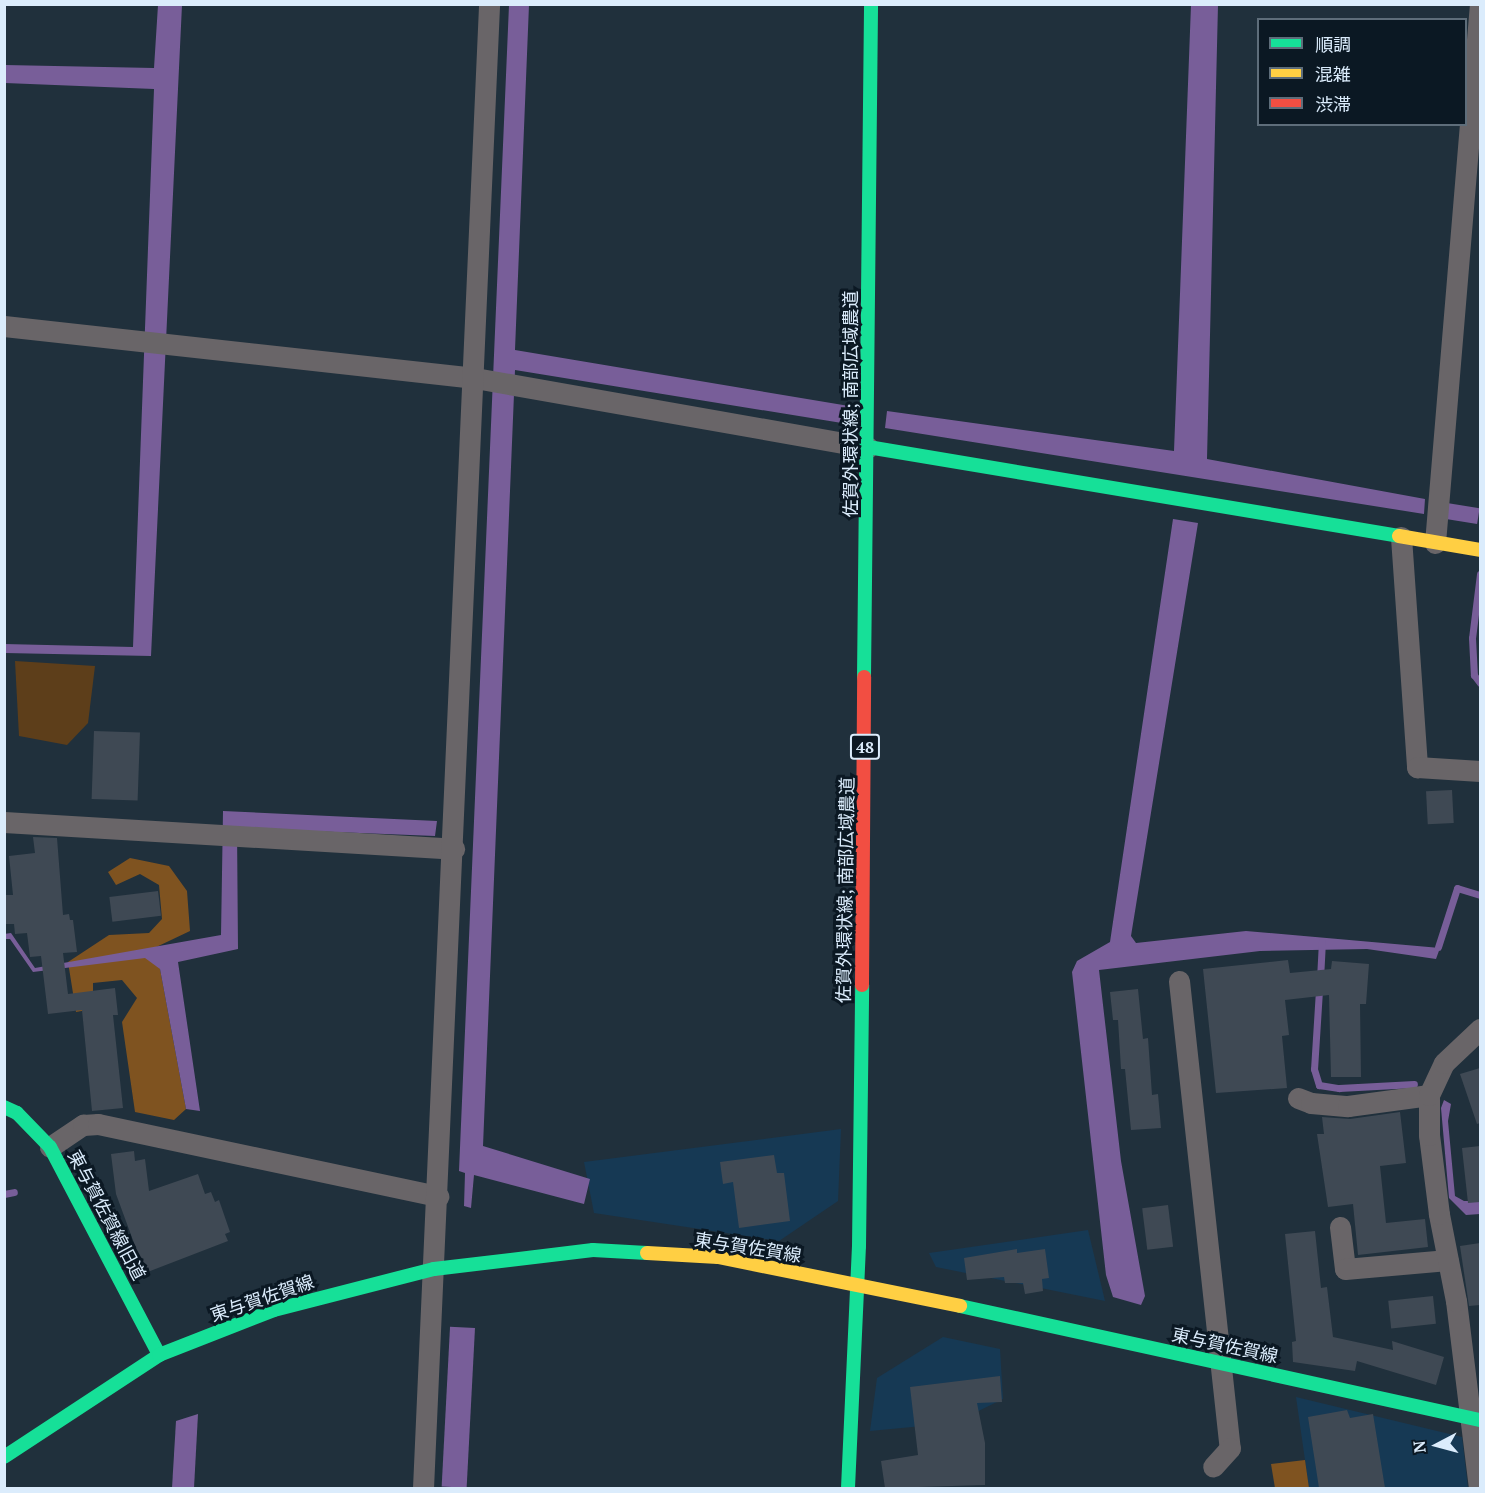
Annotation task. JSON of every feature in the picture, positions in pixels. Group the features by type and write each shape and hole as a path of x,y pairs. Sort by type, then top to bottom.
{"main road":[{"name":"佐賀外環状線; 南部広域農道","path":"848,1488 858,1284 871,4"},
{"path":"868,447 1480,550"},
{"name":"東与賀佐賀線旧道","path":"4,1107 17,1113 50,1147 159,1355"},
{"name":"東与賀佐賀線","path":"4,1457 159,1355 274,1310 434,1269 593,1250 718,1257 858,1284 1476,1419"}],"street":[{"path":"423,1488 454,849 481,380 489,4"},
{"path":"1435,543 1480,4"},
{"path":"4,326 481,380 868,447"},
{"path":"1401,537 1417,767 1480,771"},
{"path":"4,822 454,849"},
{"path":"1179,981 1230,1448 1214,1467"},
{"path":"1479,1488 1476,1419 1429,1135 1429,1095 1444,1063 1480,1029"},
{"path":"1298,1098 1311,1103 1348,1106 1429,1095"},
{"path":"50,1147 83,1125 98,1124 438,1196"},
{"path":"1340,1227 1346,1269 1448,1260"}],"shaded area":[{"path":"158,5 182,5 151,656 5,653 4,644 133,647 154,89 5,83 5,65 154,68"},
{"path":"509,5 529,5 515,350 849,406 848,424 515,370 483,1146 590,1179 584,1204 474,1175 471,1208 464,1206 465,1173 459,1171"},
{"path":"1191,5 1218,5 1207,459 1425,499 1424,514 885,428 887,411 1174,451"},
{"path":"1447,503 1480,508 1477,524 1444,519"},
{"path":"1173,519 1198,523 1131,936 1136,943 1246,931 1440,948 1436,959 1367,949 1260,951 1099,970 1121,1161 1145,1296 1141,1305 1113,1297 1106,1275 1072,972 1077,961 1110,942"},
{"path":"15,661 95,666 88,723 67,745 19,736"},
{"path":"223,811 437,821 435,836 237,828 238,949 178,962 200,1111 186,1109 160,969 145,958 33,972 10,939 5,939 4,934 11,933 35,968 221,935"},
{"path":"130,858 169,866 187,891 190,931 150,950 160,969 186,1109 174,1120 135,1112 122,1022 137,998 122,980 93,983 93,1009 76,1012 68,962 109,935 149,933 162,919 159,885 140,874 116,885 108,872"},
{"path":"1444,1100 1451,1104 1448,1121 1455,1196 1464,1201 1480,1201 1480,1214 1466,1215 1449,1198 1441,1108"},
{"path":"841,1129 838,1201 779,1241 594,1213 584,1162"},
{"path":"1088,1230 1105,1301 936,1267 929,1253"},
{"path":"450,1327 475,1328 467,1488 442,1486"},
{"path":"943,1337 1000,1349 1003,1399 954,1423 870,1431 877,1378"},
{"path":"1296,1397 1462,1437 1468,1488 1309,1488"},
{"path":"198,1414 194,1488 172,1488 176,1421"},
{"path":"1305,1460 1309,1488 1275,1488 1271,1464"}],"building":[{"path":"94,731 140,733 138,801 92,799"},
{"path":"1452,790 1454,823 1428,824 1426,791"},
{"path":"33,837 57,838 63,915 69,914 70,920 73,920 77,952 63,953 68,994 115,988 118,1015 113,1015 123,1108 92,1111 82,1010 48,1014 41,956 30,957 27,933 15,934 14,924 4,924 4,895 13,895 9,856 35,853"},
{"path":"158,891 161,916 112,922 109,897"},
{"path":"1288,960 1290,973 1331,969 1332,961 1369,964 1366,1004 1360,1004 1361,1077 1331,1077 1329,995 1285,1000 1289,1035 1282,1036 1287,1088 1216,1093 1203,969"},
{"path":"1138,989 1143,1039 1148,1038 1152,1095 1158,1094 1161,1128 1131,1130 1125,1069 1121,1069 1118,1020 1113,1020 1110,992"},
{"path":"1480,1068 1480,1123 1477,1124 1460,1074"},
{"path":"1400,1112 1406,1163 1380,1166 1386,1223 1425,1219 1428,1247 1358,1255 1353,1204 1328,1207 1317,1134 1324,1134 1322,1117 1350,1119"},
{"path":"1480,1146 1480,1202 1468,1203 1462,1148"},
{"path":"134,1151 135,1161 145,1159 149,1191 198,1174 205,1194 211,1192 215,1202 219,1200 230,1232 225,1234 228,1241 145,1273 116,1194 111,1154"},
{"path":"774,1155 777,1173 784,1173 790,1221 739,1228 733,1182 723,1184 720,1162"},
{"path":"1168,1205 1173,1247 1147,1250 1142,1208"},
{"path":"1315,1231 1321,1288 1327,1287 1333,1337 1393,1350 1392,1341 1444,1357 1436,1385 1357,1361 1355,1371 1293,1362 1292,1342 1296,1341 1285,1234"},
{"path":"1480,1243 1480,1305 1469,1306 1460,1246"},
{"path":"1017,1249 1017,1253 1045,1249 1049,1278 1042,1279 1043,1291 1025,1294 1023,1283 1005,1283 1004,1277 967,1280 964,1258"},
{"path":"1433,1296 1436,1324 1391,1329 1388,1301"},
{"path":"1000,1376 1002,1402 977,1403 985,1443 985,1485 885,1488 881,1461 918,1455 910,1387"},
{"path":"1347,1410 1350,1418 1373,1414 1385,1488 1319,1488 1308,1417"}],"waterway":[{"path":"1480,574 1472,638 1474,675 1480,683"},
{"path":"1438,947 1457,888 1480,895"},
{"path":"1320,979 1322,942"},
{"path":"1319,990 1314,1069 1319,1085 1339,1088 1414,1084"},
{"path":"4,1194 14,1192"}],"traffic: fast":[{"path":"864,677 871,4"},
{"path":"868,447 1399,536"},
{"path":"848,1488 859,1246 862,985"},
{"path":"4,1107 17,1113 50,1147 159,1355"},
{"path":"4,1457 159,1355 274,1310 434,1269 593,1250 647,1253"},
{"path":"960,1306 1480,1420"}],"traffic: slow":[{"path":"1399,536 1480,550"},
{"path":"647,1253 718,1257 960,1306"}],"traffic: jam":[{"path":"862,985 864,677"}]}
